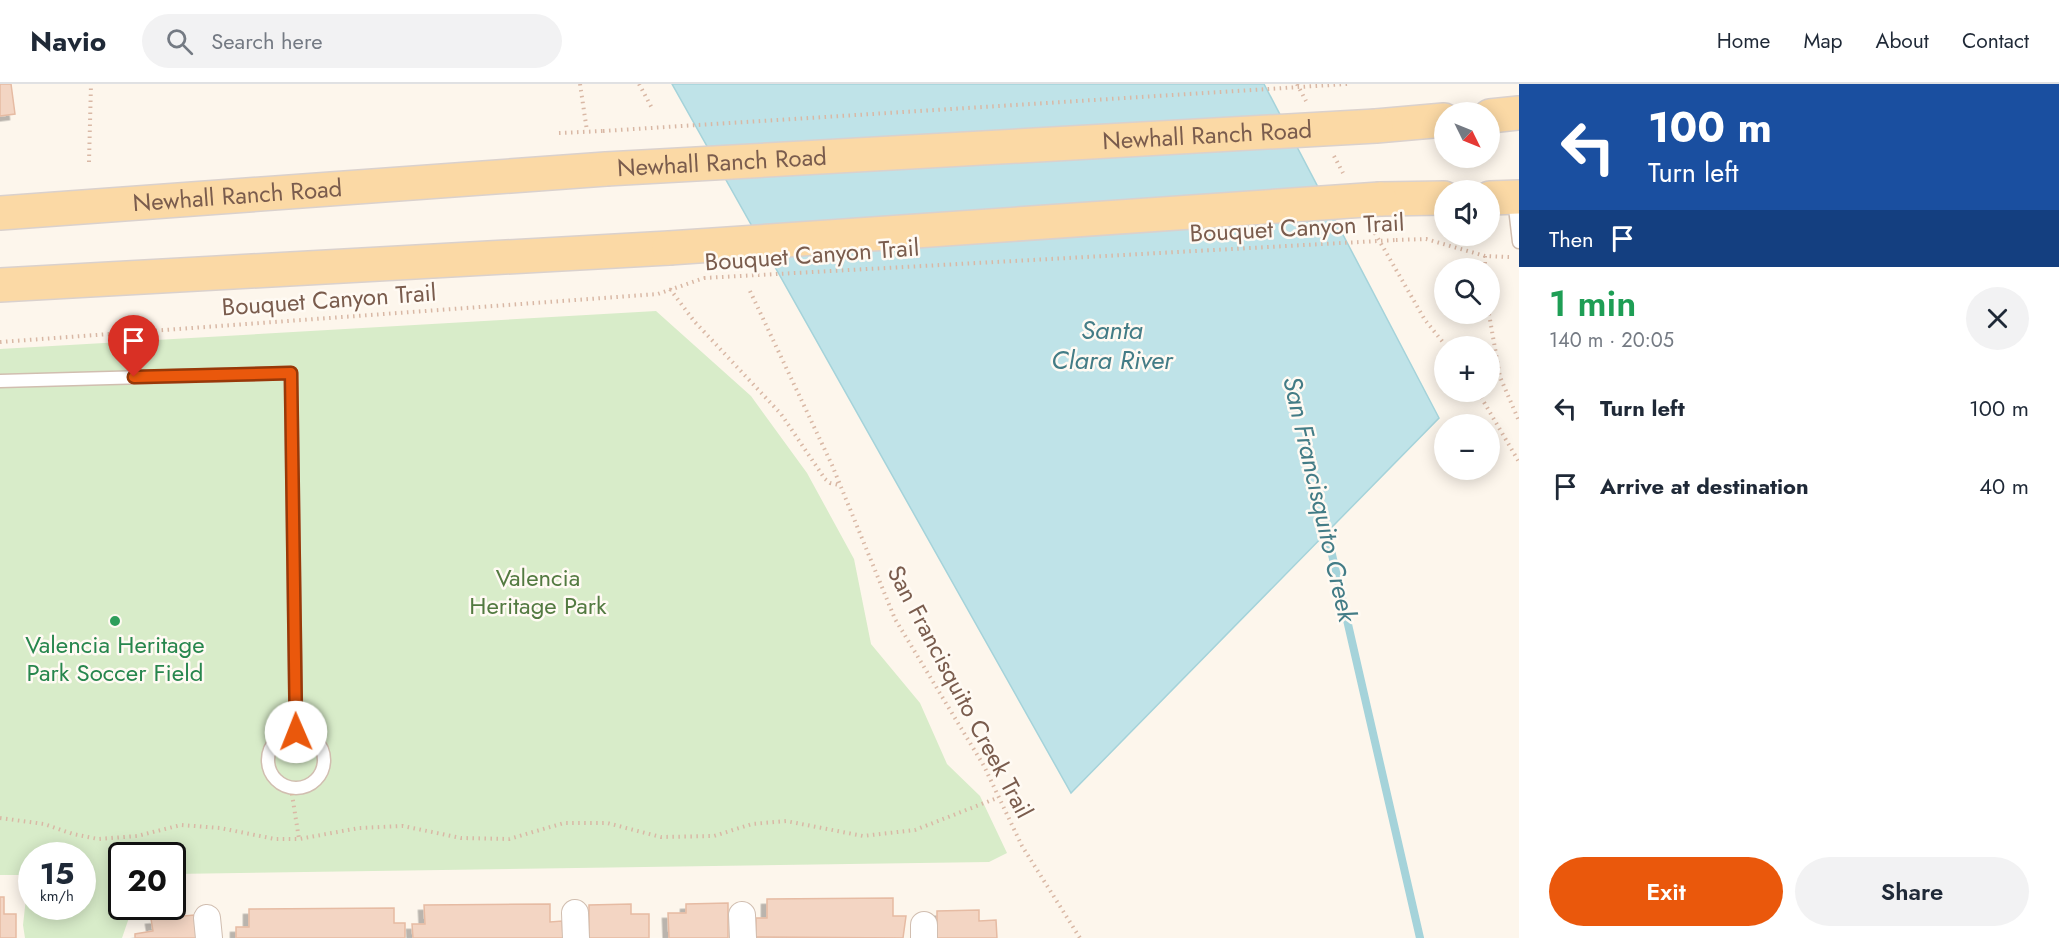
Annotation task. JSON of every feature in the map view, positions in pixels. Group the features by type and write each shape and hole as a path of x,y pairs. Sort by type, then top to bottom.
{"main road":[{"path":"1500,115 1519,113"},
{"name":"Newhall Ranch Road","path":"0,213 606,169 1434,121"},
{"path":"0,285 669,248 1380,199 1434,198"}],"street":[{"path":"575,913 576,938"}],"lane":[{"path":"1507,198 1519,242"},
{"path":"0,381 291,373 296,732"},
{"path":"296,732 315,740 324,759 321,773 314,782 306,787 291,788 281,785 273,778 268,769 268,758 274,742 282,735 296,732"}],"path":[{"path":"89,162 91,84"},
{"path":"580,84 587,131"},
{"path":"639,84 653,110"},
{"path":"559,133 1347,84"},
{"name":"Bouquet Canyon Trail","path":"0,342 658,294 704,278 1426,239 1485,256 1519,257"},
{"path":"670,289 694,321 781,414 825,479 830,483 840,485"},
{"name":"San Francisquito Creek Trail","path":"750,291 840,485 895,619 984,766 997,798 1027,855 1080,938"},
{"path":"1491,324 1500,377 1519,421"},
{"path":"1484,402 1519,462"},
{"path":"291,788 299,839"},
{"path":"0,818 44,824 73,834 98,839 137,836 181,825 299,839 359,828 403,826 461,838 509,839 564,824 607,823 661,837 714,836 752,824 786,821 863,836 915,830 997,798"}],"green space":[{"name":"Valencia Heritage Park","path":"656,311 751,396 807,473 854,559 871,644 920,703 947,764 980,796 1007,853 989,862 186,874 186,842 108,842 108,920 128,920 122,938 25,938 24,920 96,920 96,842 18,842 18,875 0,875 0,349"}],"water":[{"name":"Santa Clara River","path":"672,84 1264,84 1437,414 1434,414 1434,423 1071,793"}],"building":[{"path":"0,84 11,84 15,114 0,116"},
{"path":"0,897 4,897 4,914 16,914 16,938 0,938"},
{"path":"893,898 893,916 906,916 903,938 756,937 756,918 767,918 767,899"},
{"path":"728,903 728,938 669,938 668,913 686,913 686,904"},
{"path":"550,904 550,922 562,921 563,938 413,938 412,924 425,924 424,905"},
{"path":"631,904 631,914 649,914 649,938 589,938 589,905"},
{"path":"394,908 394,923 405,923 405,938 236,938 236,927 249,927 249,909"},
{"path":"979,910 979,921 996,920 997,938 937,938 937,911"},
{"path":"194,915 197,938 135,938 135,934 153,931 151,920 186,920 186,916"}],"waterway":[{"name":"San Francisquito Creek","path":"1325,524 1420,938"}],"place":[{"name":"Valencia Heritage Park Soccer Field","path":"115,621"}],"route":[{"path":"134,377 291,373 296,732"}]}
